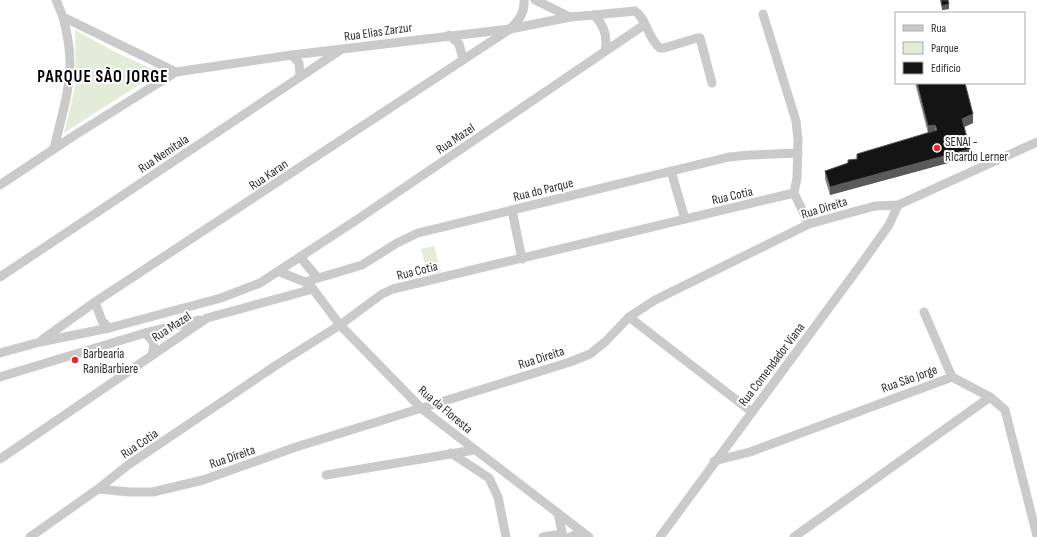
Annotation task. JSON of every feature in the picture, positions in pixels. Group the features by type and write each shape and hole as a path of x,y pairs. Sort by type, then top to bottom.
{"street":[{"path":"54,149 68,88 70,63 69,42 63,17 56,0"},
{"path":"510,29 522,14 524,0"},
{"path":"535,0 570,17"},
{"name":"Rua Elias Zarzur","path":"176,72 292,54 341,50 449,34 510,29 570,17 635,11 640,14 644,25"},
{"path":"763,14 796,121 798,153 797,178 794,193 809,224"},
{"path":"594,15 604,28 606,36 605,51"},
{"path":"63,17 176,72"},
{"path":"644,25 660,48 700,38 712,83"},
{"name":"Rua Mazel","path":"0,353 40,342 110,328 221,298 248,289 280,272 644,25"},
{"name":"Rua Karan","path":"40,342 96,302 510,29"},
{"path":"449,34 459,44 464,59"},
{"name":"Rua Nemitala","path":"0,277 341,50"},
{"path":"292,54 300,63 300,76"},
{"path":"0,185 176,72"},
{"name":"Rua Direita","path":"98,489 129,492 153,492 203,480 296,447 570,362 590,354 605,342 629,317 673,290 809,224 875,206 898,205 1037,142"},
{"name":"Rua do Parque","path":"305,282 317,277 362,265 398,243 418,233 736,156 798,153"},
{"path":"671,171 685,219"},
{"name":"Rua Cotia","path":"98,489 128,465 278,364 340,325 382,294 393,289 794,193"},
{"name":"Rua Comendador Viana","path":"660,537 862,263 889,225 898,205"},
{"path":"512,210 522,259"},
{"path":"300,257 317,277"},
{"name":"Rua da Floresta","path":"280,272 305,282 313,289 340,325 422,409 586,534"},
{"name":"Rua Mazel","path":"0,459 152,354 207,318 313,289"},
{"path":"96,302 102,322 110,328"},
{"path":"924,312 952,377"},
{"path":"629,317 752,412"},
{"path":"0,377 145,333 207,318"},
{"path":"145,333 153,342 154,347 152,354"},
{"name":"Rua São Jorge","path":"714,462 750,452 952,377 990,397 1001,405 1008,416 1037,536"},
{"path":"794,537 990,397"},
{"path":"326,475 474,450"},
{"path":"451,454 490,478 498,497 506,537"},
{"path":"30,537 98,489"},
{"path":"558,513 565,536"},
{"path":"543,537 586,534"}],"green space":[{"path":"75,30 115,52 159,72 64,133 76,83"},
{"path":"434,246 441,272 428,275 421,249"}],"building":[{"path":"941,0 948,0 949,4 942,6"},
{"name":"SENAI - RIcardo Lerner","path":"917,84 965,84 973,114 962,119 970,149 830,187 825,171 848,163 848,160 857,159 857,154 937,130 935,125 928,126"}],"place":[{"name":"SENAI - RIcardo Lerner","path":"937,148"},
{"name":"Barbearia RaniBarbiere","path":"75,360"}],"district":[{"name":"PARQUE SÃO JORGE","path":"103,76"}]}
